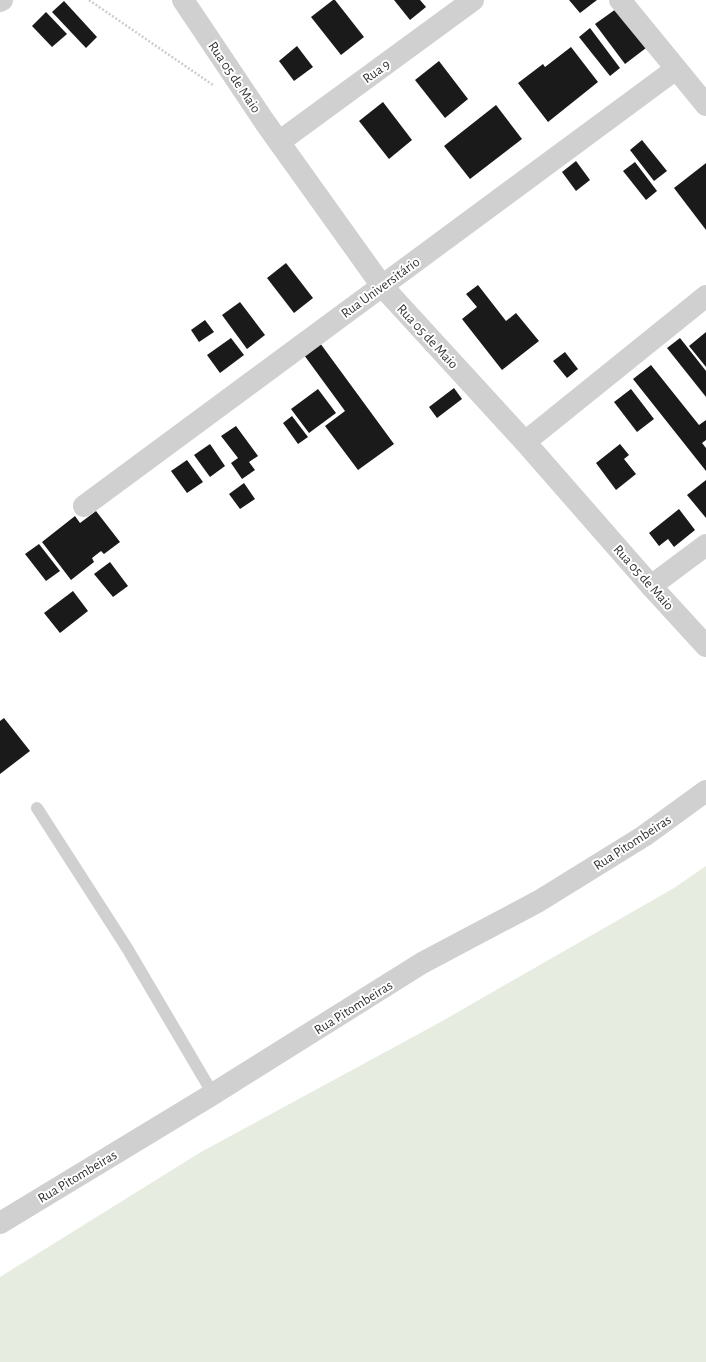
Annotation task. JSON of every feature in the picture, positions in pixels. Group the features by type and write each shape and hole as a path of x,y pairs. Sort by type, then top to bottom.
{"street":[{"name":"Rua 05 de Maio","path":"184,0 279,142 382,286 525,442 651,586 706,646"},
{"name":"Rua 9","path":"279,142 473,0"},
{"path":"620,0 706,105"},
{"name":"Rua Universitário","path":"84,506 676,69"},
{"path":"525,442 706,296"},
{"path":"651,586 706,545"},
{"name":"Rua Pitombeiras","path":"0,1223 213,1094 422,963 539,901 644,836 706,791"}],"lane":[{"path":"37,808 127,948 213,1094"}],"path":[{"path":"89,0 213,86"}],"shaded area":[{"path":"706,866 706,1362 0,1362 0,1277 201,1152 437,1024 674,888"}],"building":[{"path":"335,0 364,37 341,55 311,17"},
{"path":"394,0 420,0 426,7 410,20"},
{"path":"569,0 597,0 580,13"},
{"path":"64,1 97,37 86,48 52,12"},
{"path":"616,9 646,48 625,64 595,24"},
{"path":"46,12 67,34 52,47 32,26"},
{"path":"590,28 620,68 610,76 579,37"},
{"path":"297,46 313,67 294,81 279,61"},
{"path":"571,47 598,82 548,122 518,83 543,64 545,67"},
{"path":"439,61 468,99 445,118 415,80"},
{"path":"383,102 412,140 389,159 359,121"},
{"path":"496,105 522,139 470,179 444,146"},
{"path":"642,140 667,171 654,181 630,150"},
{"path":"576,161 590,180 576,191 562,172"},
{"path":"635,162 657,191 646,200 623,171"},
{"path":"706,163 706,230 674,188"},
{"path":"286,263 313,298 294,313 267,278"},
{"path":"478,285 506,321 516,313 539,341 502,370 462,319 477,307 466,294"},
{"path":"240,302 265,335 247,349 222,315"},
{"path":"205,320 214,332 199,342 191,330"},
{"path":"706,332 706,367 689,346"},
{"path":"231,338 244,355 220,373 207,355"},
{"path":"680,338 706,371 706,397 667,348"},
{"path":"320,343 394,444 358,470 325,426 345,411 304,355"},
{"path":"565,352 578,369 567,378 553,361"},
{"path":"651,365 699,425 706,420 706,440 702,443 706,448 706,471 633,379"},
{"path":"454,388 462,399 437,418 429,407"},
{"path":"318,389 336,413 309,433 291,409"},
{"path":"631,389 654,419 637,432 614,402"},
{"path":"292,416 308,437 298,444 283,423"},
{"path":"236,426 258,456 249,462 255,470 242,479 231,463 238,458 221,436"},
{"path":"210,444 225,466 210,477 194,455"},
{"path":"620,444 629,455 624,459 636,474 616,490 596,463"},
{"path":"187,460 203,482 187,493 171,471"},
{"path":"706,480 706,518 687,495"},
{"path":"244,483 255,499 240,509 229,494"},
{"path":"679,509 695,530 674,547 668,539 659,546 649,533"},
{"path":"96,511 120,542 104,554 101,551 92,558 94,562 71,580 42,542 75,516 80,523"},
{"path":"39,544 60,571 46,581 25,554"},
{"path":"110,562 128,586 113,597 94,574"},
{"path":"73,591 88,611 60,633 44,613"},
{"path":"4,718 30,751 0,774 0,721"}]}
